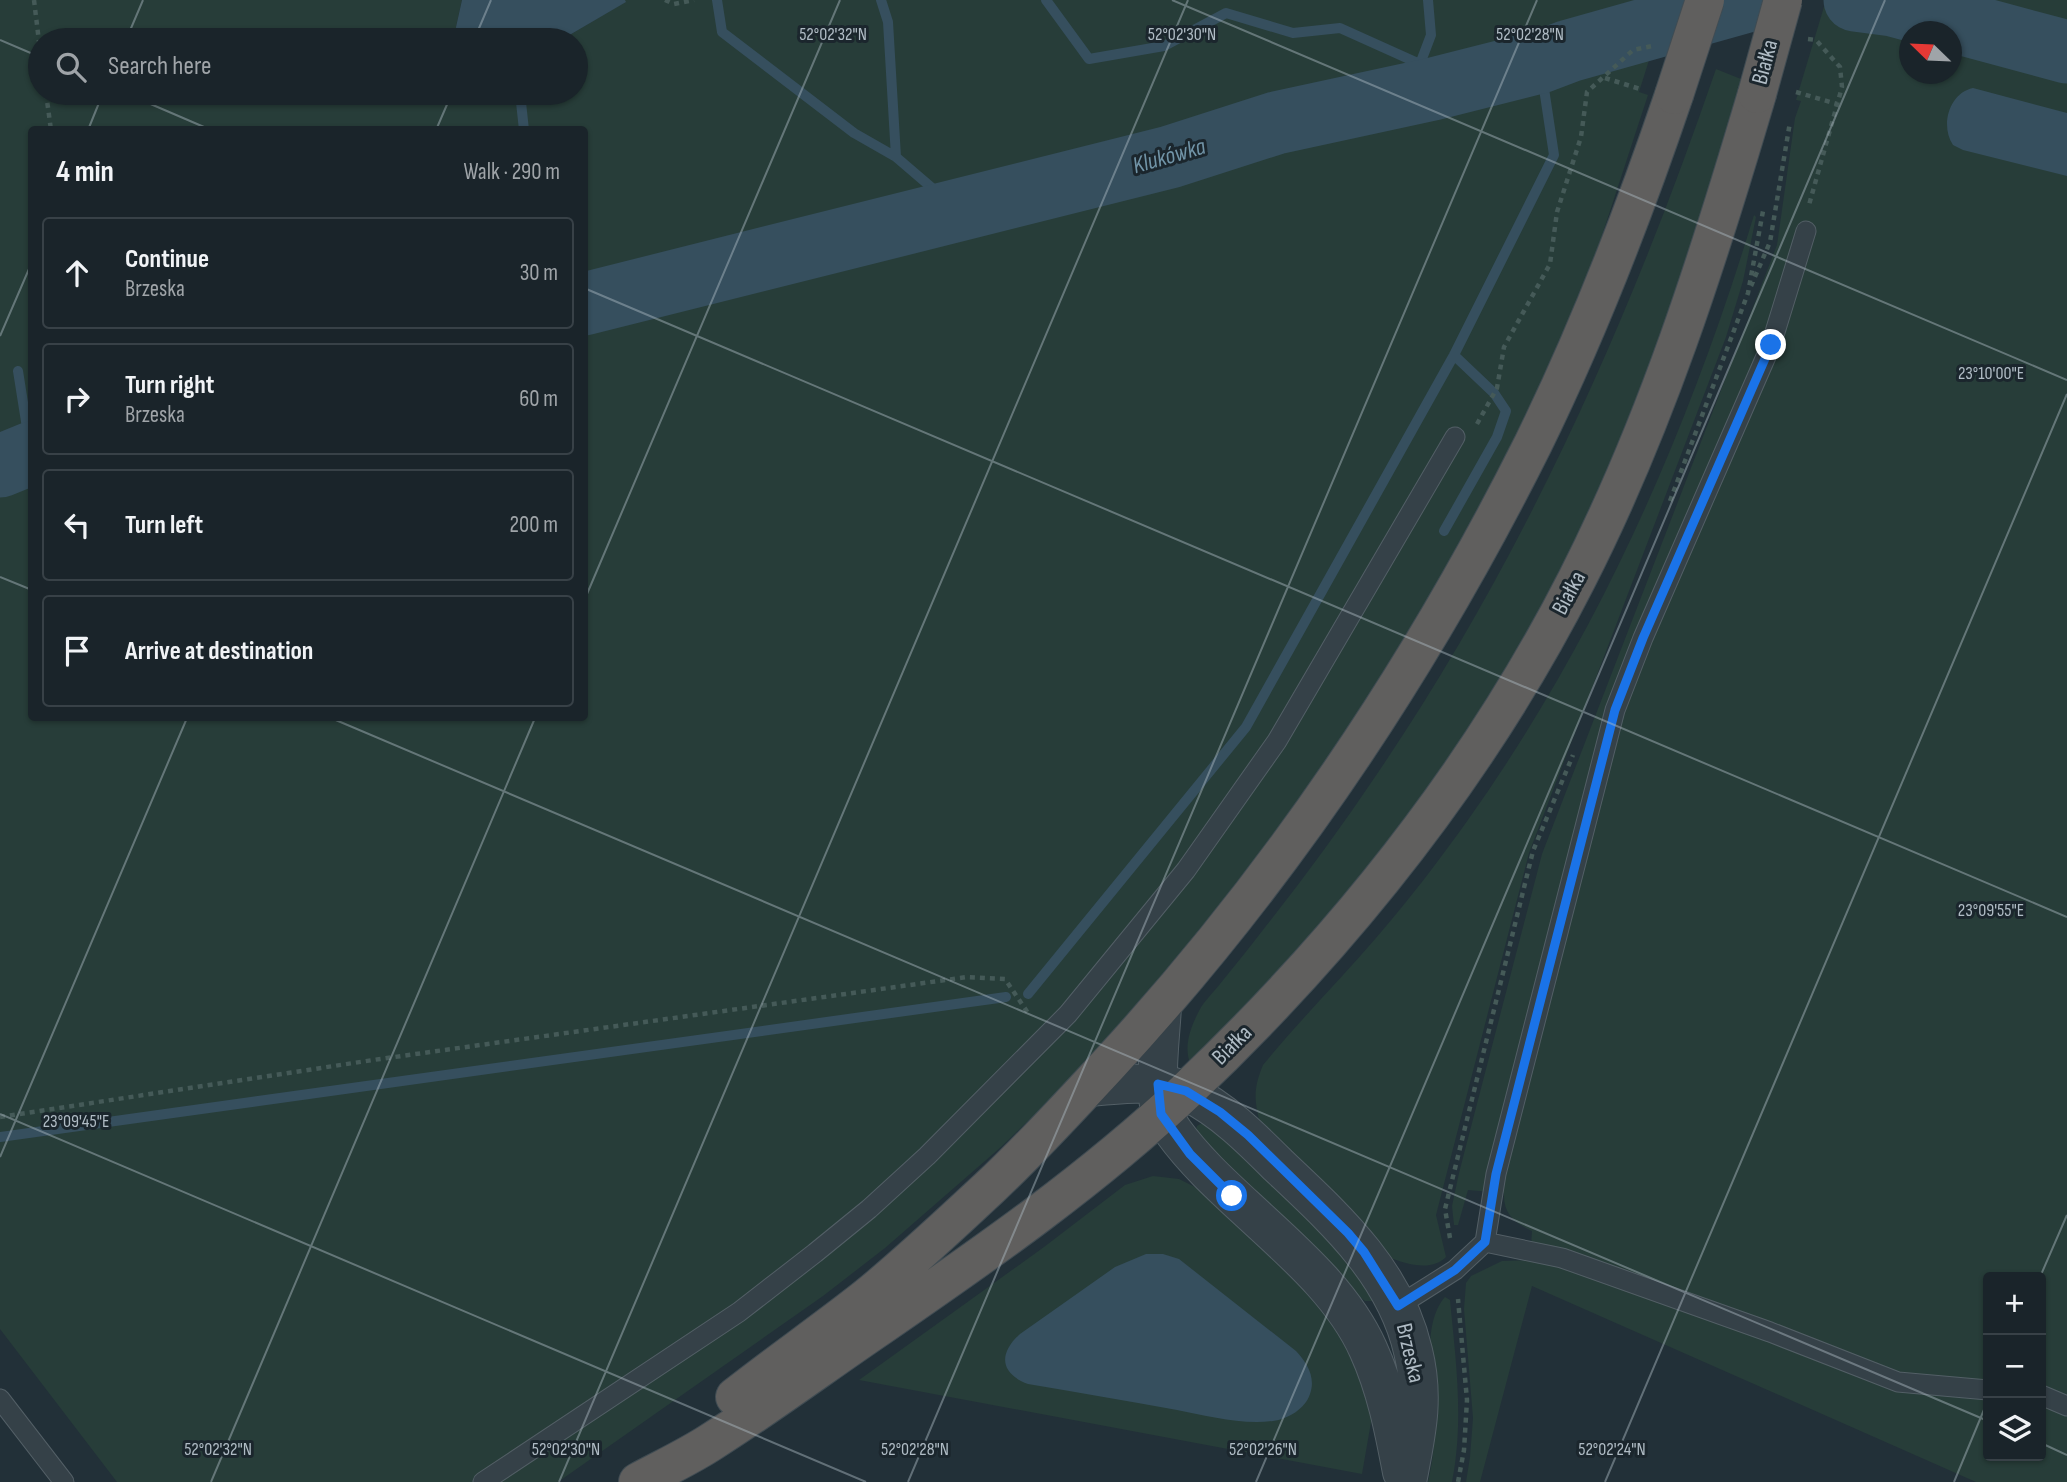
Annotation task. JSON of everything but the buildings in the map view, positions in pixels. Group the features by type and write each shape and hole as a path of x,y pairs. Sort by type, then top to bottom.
{"highway":[{"path":"624,1482 865,1298 991,1186 1088,1087 1162,1006 1320,803 1379,715 1458,585 1534,442 1571,362 1630,218 1660,93 1705,0"},
{"name":"Białka","path":"638,1482 708,1444 944,1282 1063,1194 1320,954 1403,853 1462,772 1524,676 1607,519 1647,426 1708,258 1783,0"}],"street":[{"path":"1088,1087 1168,1096 1162,1006"},
{"name":"Brzeska","path":"1168,1096 1220,1112 1248,1135 1364,1252 1398,1306 1413,1351 1419,1382 1420,1416 1405,1482"},
{"name":"Brzeska","path":"1168,1096 1190,1154 1303,1263 1354,1323 1378,1373 1405,1482"}],"lane":[{"path":"1398,1306 1455,1270 1485,1242 1496,1174 1615,710 1643,638 1771,345 1806,231"},
{"path":"484,1482 738,1312 815,1253 927,1156 1068,1014 1186,870 1277,741 1455,437"},
{"path":"1485,1242 1562,1258 1770,1332 1899,1382 1983,1390"},
{"path":"2046,1397 2067,1406"},
{"path":"0,1399 64,1482"}],"path":[{"path":"34,0 37,28"},
{"path":"665,0 674,5 694,0"},
{"path":"1604,77 1660,93"},
{"path":"1796,92 1837,104"},
{"path":"48,105 50,126"},
{"path":"1748,293 1770,242 1790,121"},
{"path":"1491,401 1497,388"},
{"path":"0,1117 373,1060 967,977 1005,979 1044,1038"}],"green space":[{"path":"0,0 462,0 456,28 28,28 28,105 588,105 588,28 581,28 625,0 1668,0 1639,92 1648,95 1591,269 1546,378 1499,472 1425,608 1362,709 1212,921 1086,1065 1001,1147 885,1248 823,1296 558,1482 117,1482 0,1329"},
{"path":"1826,0 2067,0 2067,1482 1976,1482 1532,1286 1480,1482 1466,1482 1473,1418 1464,1309 1466,1283 1471,1276 1502,1261 1530,1260 1532,1231 1508,1212 1504,1193 1468,1190 1458,1225 1454,1225 1452,1206 1459,1173 1542,854 1777,245 1795,118 1801,101 1796,100"},
{"path":"1716,69 1746,81 1695,250 1580,539 1461,746 1339,910 1191,1065 1189,1038 1201,1007 1295,889 1377,774 1431,691 1527,521 1610,344 1648,253"},
{"path":"1754,215 1756,217 1743,281 1726,337 1529,853 1436,1215 1446,1257 1440,1262 1426,1265 1395,1260 1388,1257 1261,1127 1257,1110 1257,1081 1263,1065 1401,909 1436,863 1517,747 1560,675 1600,602 1670,451 1728,295"},
{"path":"1210,1123 1348,1253 1374,1301 1365,1301 1357,1295 1195,1133 1197,1126"},
{"path":"1153,1176 1179,1179 1199,1189 1270,1250 1345,1337 1374,1405 1362,1474 859,1380 1044,1247 1125,1185"},
{"path":"1445,1297 1450,1300 1456,1369 1456,1459 1452,1482 1428,1482 1434,1438 1430,1345 1437,1310"}],"water":[{"path":"462,0 626,2 582,28 456,27"},
{"path":"1973,88 2067,113 2067,176 1963,150 1953,145 1947,129 1949,111 1958,96"},
{"path":"1146,1254 1163,1254 1179,1259 1296,1351 1307,1365 1312,1382 1308,1399 1300,1409 1290,1416 1273,1421 1237,1421 1028,1384 1012,1374 1005,1362 1006,1355 1008,1348 1020,1334 1115,1267"}],"waterway":[{"path":"717,0 722,32 854,133 896,157 959,211"},
{"path":"881,0 888,22 896,157"},
{"path":"1046,0 1089,59 1164,46 1226,13 1293,33 1340,28 1420,64 1433,89"},
{"path":"1420,64 1431,35 1428,0"},
{"path":"1650,0 1665,25"},
{"name":"Klukówka","path":"588,303 1170,157 1276,123 1433,89 1540,62 1569,51 1751,0"},
{"name":"Klukówka","path":"1855,0 1893,5 2067,52"},
{"path":"1028,994 1246,727 1454,355 1554,155 1540,62"},
{"path":"521,105 524,126"},
{"path":"588,296 597,301"},
{"path":"1444,531 1497,437 1506,411 1494,393 1454,355"},
{"path":"18,371 28,434"},
{"name":"Klukówka","path":"0,466 28,455"},
{"path":"0,1137 1006,997"}],"route":[{"path":"1232,1196 1190,1154 1161,1114 1158,1084 1186,1091 1220,1112 1248,1135 1348,1233 1364,1252 1398,1306 1455,1270 1485,1242 1496,1174 1615,710 1643,638 1771,345"}]}
